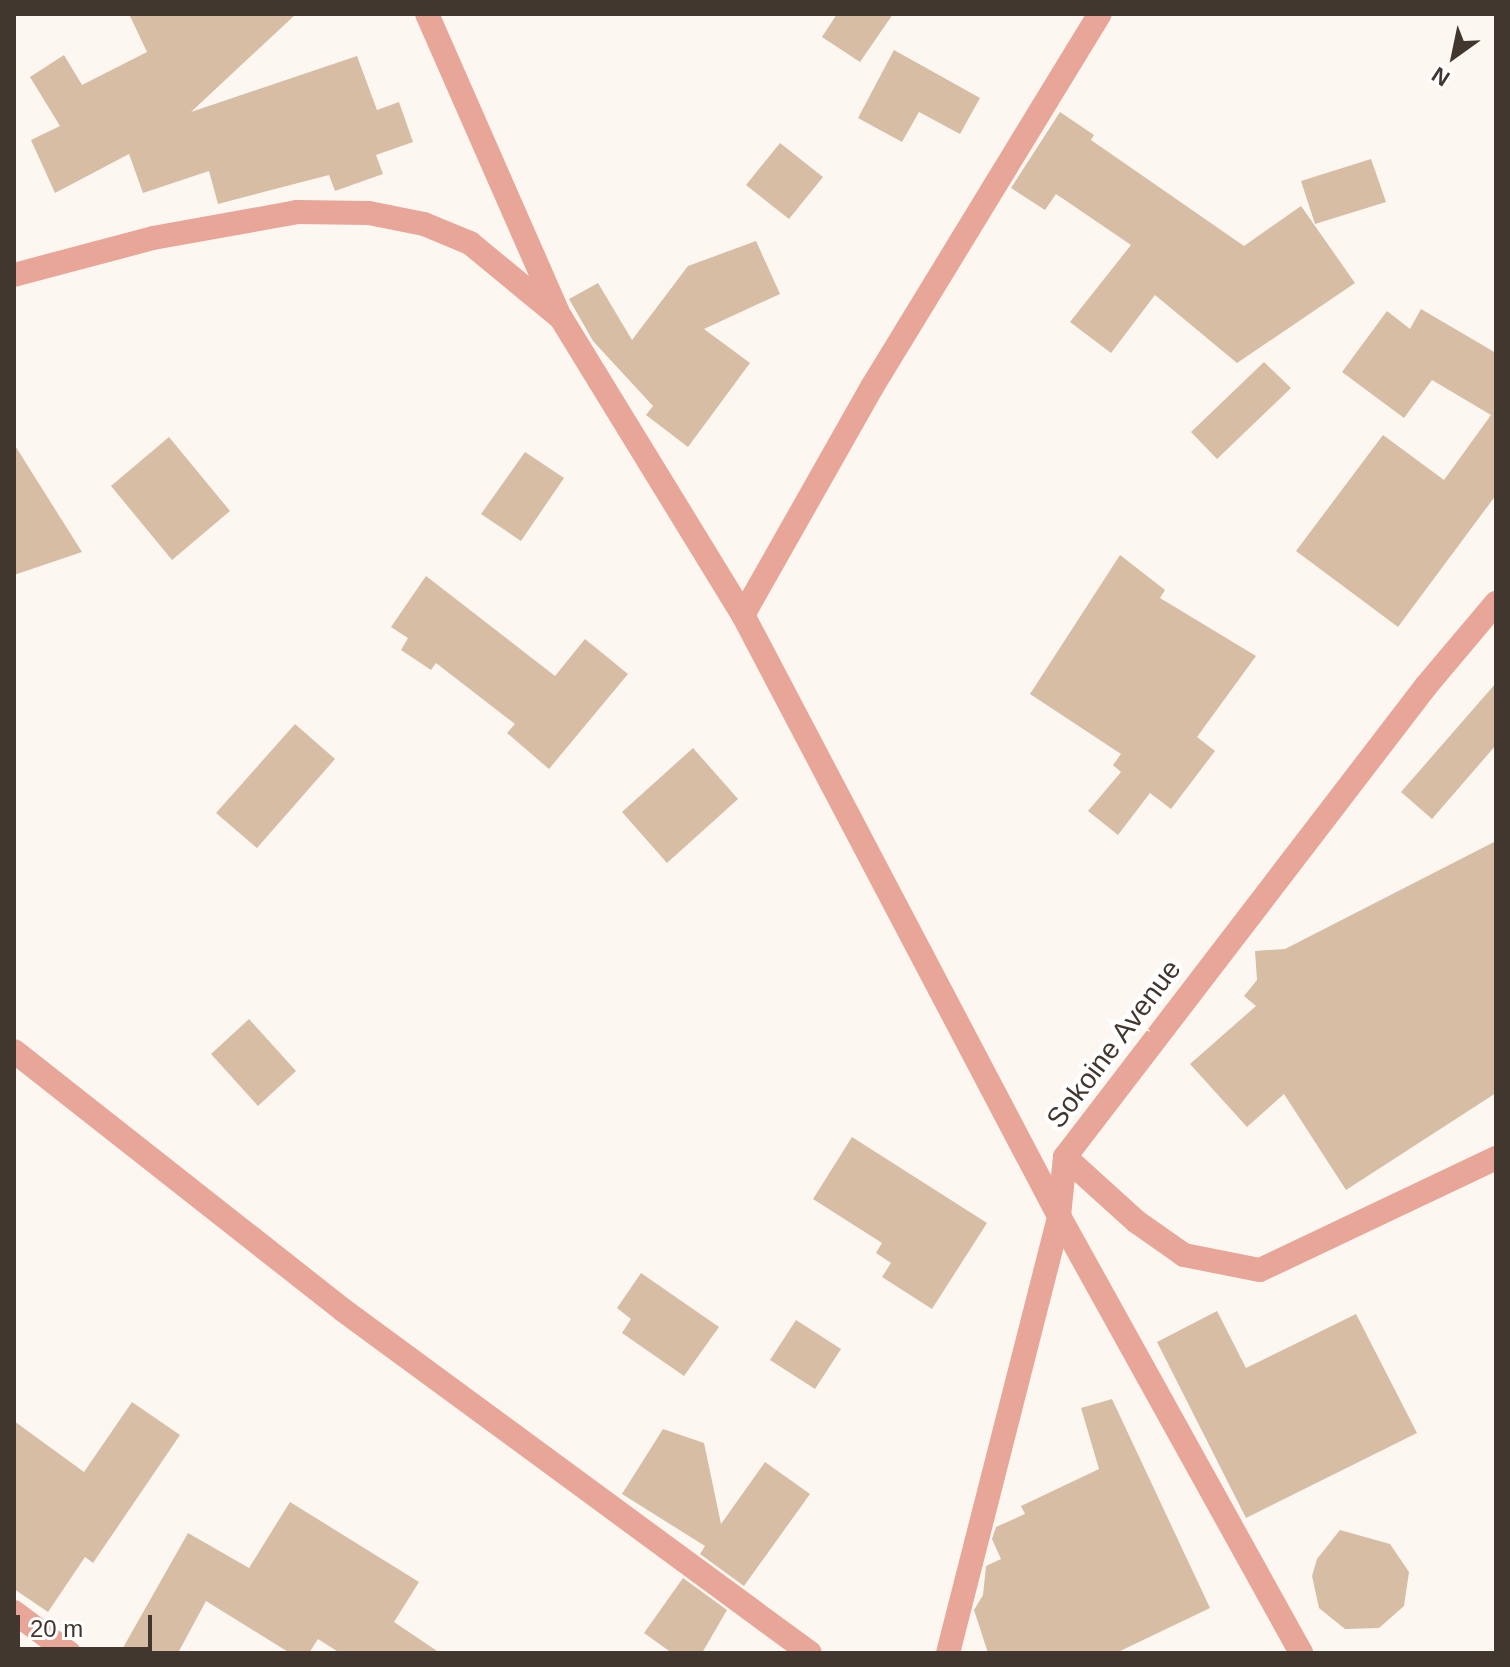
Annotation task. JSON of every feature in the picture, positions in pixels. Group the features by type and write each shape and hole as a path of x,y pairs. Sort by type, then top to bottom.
{"street":[{"path":"427,14 561,318 743,615 1059,1216 1301,1653"},
{"path":"743,615 880,373 1100,14"},
{"path":"14,275 153,238 297,212 369,213 424,224 470,243 561,318"},
{"name":"Sokoine Avenue","path":"948,1653 1059,1216 1065,1157 1496,603"},
{"path":"14,1051 343,1310 810,1653"},
{"path":"1065,1157 1137,1222 1184,1255 1260,1270 1496,1158"},
{"path":"14,1612 69,1653"}],"building":[{"path":"129,14 296,14 191,112 357,56 377,110 399,102 413,142 376,155 383,174 335,191 329,175 218,204 209,171 143,193 129,154 55,193 31,140 60,126 30,77 64,55 82,85 147,52"},
{"path":"837,14 893,14 860,62 822,37"},
{"path":"894,50 980,98 960,134 919,112 902,142 858,118"},
{"path":"1060,112 1094,135 1091,140 1244,246 1301,206 1355,283 1237,363 1155,295 1111,353 1070,322 1131,245 1056,194 1045,210 1011,188"},
{"path":"780,143 823,177 789,219 746,185"},
{"path":"1371,159 1386,202 1315,224 1301,181"},
{"path":"756,241 780,294 704,329 750,363 688,447 646,415 653,406 593,341 569,299 598,283 632,340 688,266"},
{"path":"1421,309 1496,353 1496,495 1398,627 1296,551 1383,435 1444,480 1491,415 1432,380 1404,418 1342,372 1387,311 1410,329"},
{"path":"1264,362 1291,388 1217,459 1191,432"},
{"path":"169,437 230,511 172,560 111,486"},
{"path":"14,444 82,552 14,575"},
{"path":"525,452 564,478 521,541 481,514"},
{"path":"1120,555 1165,590 1160,598 1256,656 1197,737 1215,751 1171,809 1150,793 1118,835 1088,811 1121,772 1113,765 1121,754 1030,694"},
{"path":"426,576 555,676 585,639 628,674 549,769 507,733 515,724 436,663 431,670 401,650 408,638 391,627"},
{"path":"1496,683 1496,745 1432,819 1401,792"},
{"path":"295,724 335,759 257,848 216,813"},
{"path":"693,748 738,799 667,863 622,812"},
{"path":"1496,841 1496,1093 1346,1190 1284,1094 1247,1127 1190,1064 1256,1006 1244,996 1257,980 1255,951 1285,949"},
{"path":"249,1019 296,1071 258,1106 211,1054"},
{"path":"852,1137 987,1223 932,1309 882,1277 891,1263 876,1253 882,1243 813,1199"},
{"path":"641,1273 719,1327 684,1376 622,1333 631,1319 617,1308"},
{"path":"1217,1311 1246,1368 1356,1314 1417,1433 1246,1518 1157,1342"},
{"path":"796,1320 841,1349 815,1389 770,1360"},
{"path":"1112,1399 1210,1608 1116,1653 988,1653 974,1610 983,1595 986,1566 1001,1559 992,1539 996,1527 1025,1514 1021,1506 1099,1469 1081,1408"},
{"path":"132,1402 180,1435 93,1563 85,1557 48,1612 14,1589 14,1421 84,1472"},
{"path":"663,1429 704,1443 721,1524 765,1462 810,1494 744,1586 700,1554 705,1546 622,1494"},
{"path":"290,1502 419,1582 394,1622 440,1653 340,1653 318,1639 309,1653 290,1653 206,1601 178,1653 120,1653 188,1533 249,1568"},
{"path":"1340,1530 1390,1544 1409,1572 1404,1606 1379,1628 1345,1629 1319,1608 1312,1576 1317,1559"},
{"path":"683,1578 727,1610 702,1653 672,1653 644,1633"}]}
